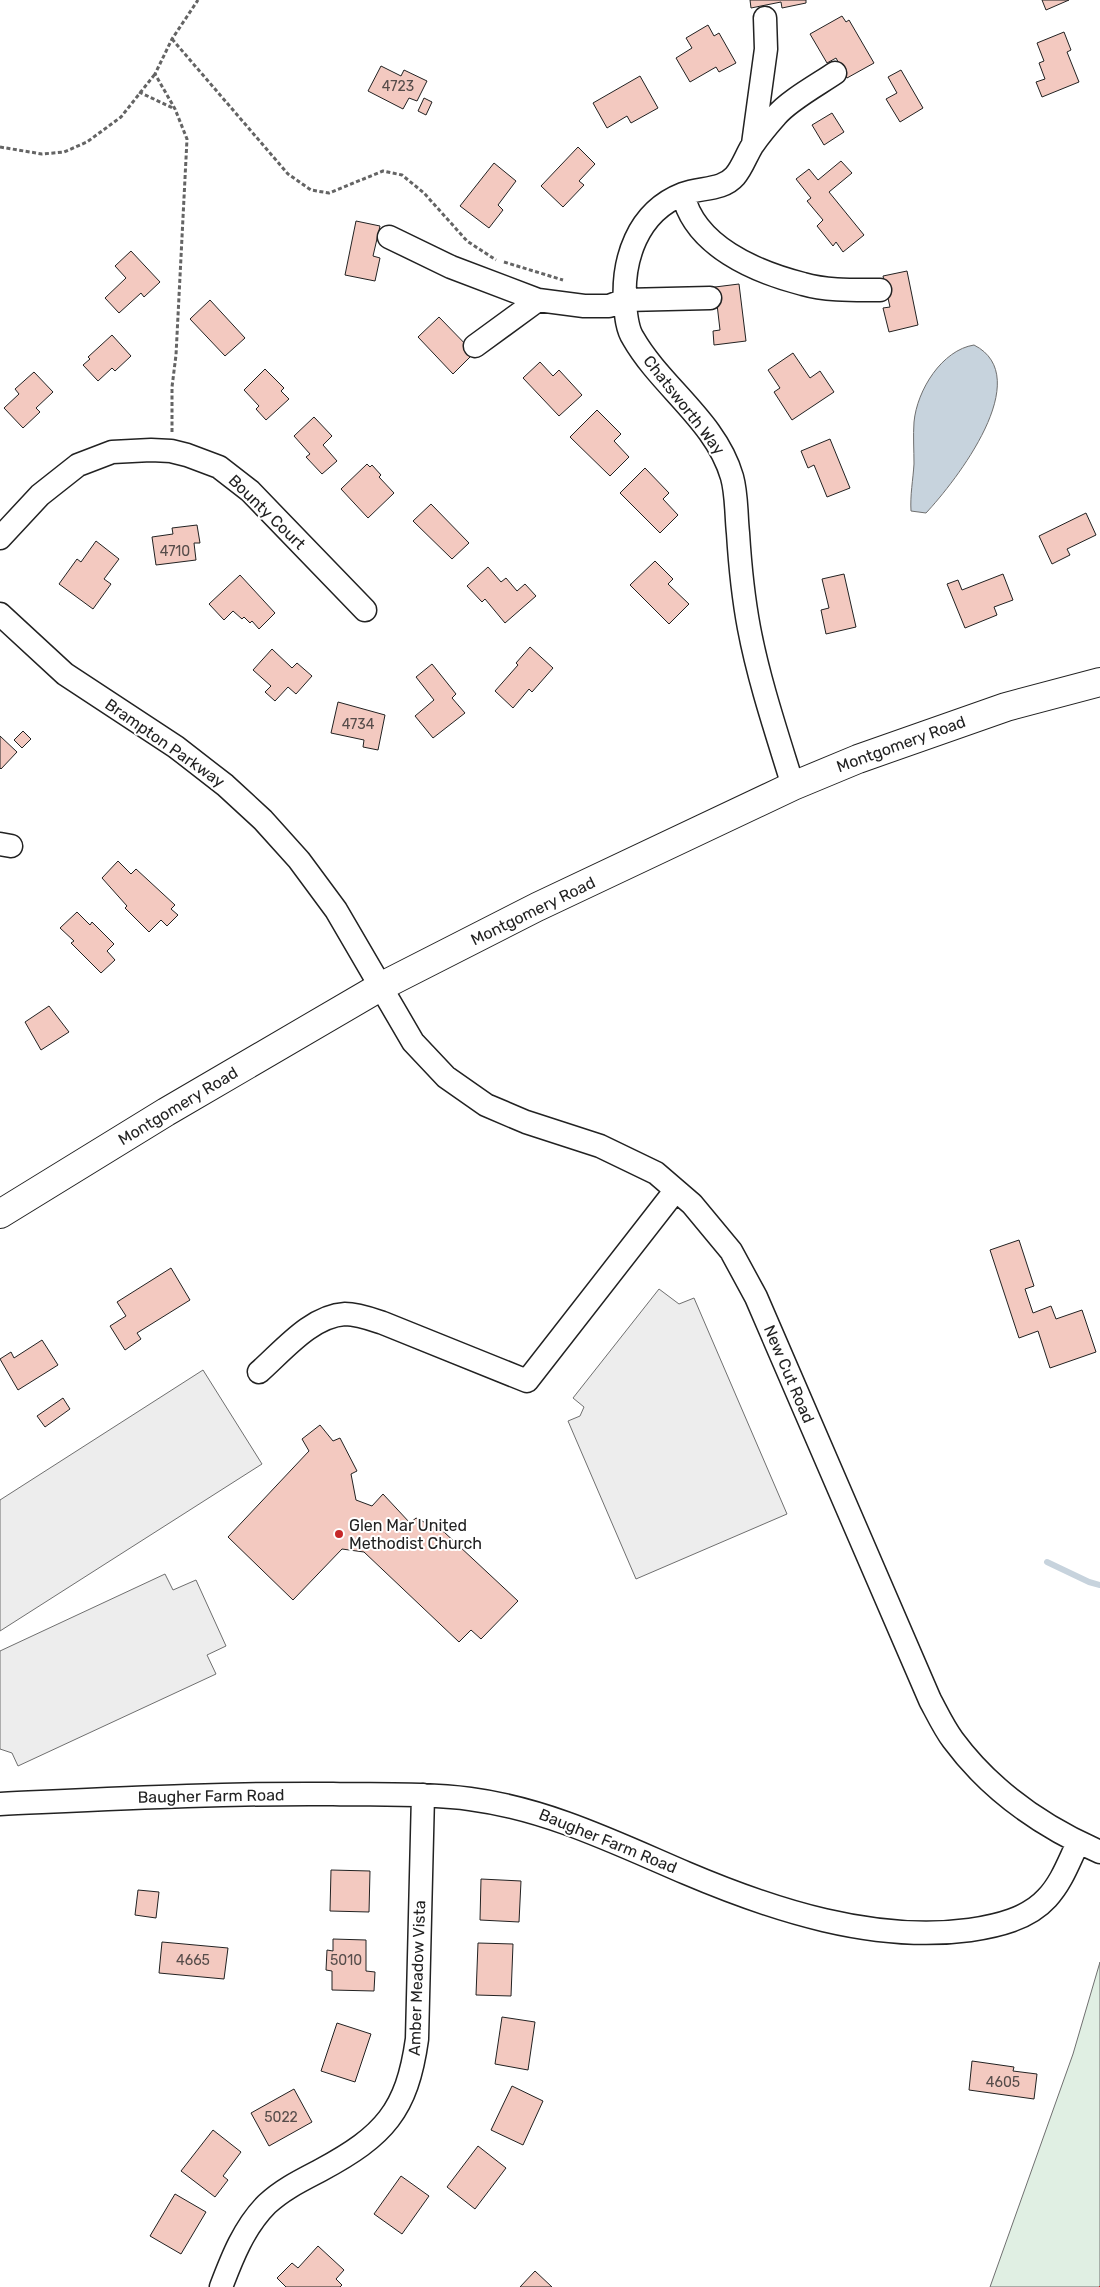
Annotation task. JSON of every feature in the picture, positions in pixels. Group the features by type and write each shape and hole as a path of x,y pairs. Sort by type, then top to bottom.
{"main road":[{"name":"Montgomery Road","path":"0,1214 380,987 537,907 794,786 924,734 1006,707 1100,682"}],"street":[{"path":"754,144 766,49 765,18"},
{"path":"754,144 778,113 835,72"},
{"name":"Chatsworth Way","path":"754,144 736,176 725,185 683,194 664,205 649,219 635,237 627,260 624,284 631,335 652,367 693,413 724,455 733,480 740,566 749,629 763,688 794,786"},
{"path":"683,194 686,207 703,234 755,267 804,285 853,290 880,290"},
{"path":"389,237 451,267 538,300 584,306 609,306 625,300 710,298"},
{"path":"475,346 538,300"},
{"name":"Bounty Court","path":"0,538 40,495 78,465 112,452 171,451 219,467 250,491 365,610"},
{"name":"Brampton Parkway","path":"0,614 65,674 176,747 225,785 262,820 299,860 336,910 380,987"},
{"name":"New Cut Road","path":"380,987 413,1042 446,1077 486,1105 526,1122 600,1146 656,1173 692,1204 731,1251 756,1297 930,1700 951,1739 976,1768 1006,1797 1078,1842 1100,1852"},
{"path":"259,1372 312,1325 344,1314 360,1316 383,1323 527,1381 676,1190"},
{"name":"Baugher Farm Road","path":"0,1804 257,1794 423,1795 502,1803 550,1816 763,1902 819,1918 902,1932 953,1933 986,1928 1023,1916 1047,1898 1063,1874 1078,1842"},
{"name":"Amber Meadow Vista","path":"221,2287 240,2241 253,2220 266,2205 284,2190 356,2151 377,2133 394,2112 405,2091 413,2066 417,2039 423,1795"}],"path":[{"path":"0,147 42,154 64,152 87,142 121,117 155,74 172,39 198,0"},
{"path":"172,39 288,174 311,190 329,193 383,171 402,175 424,194 467,241 482,251 497,260 571,282"},
{"path":"155,74 175,109 187,139 176,355 172,387 171,451"},
{"path":"139,92 175,109"}],"green space":[{"path":"1100,1962 1100,2287 990,2287 1073,2054"}],"shaded area":[{"path":"974,345 991,360 997,380 994,404 985,429 955,478 926,513 911,511 914,422 920,397 933,373 942,363 962,348"},
{"path":"659,1289 679,1304 694,1298 787,1514 636,1579 568,1421 580,1416 584,1407 573,1398"},
{"path":"203,1370 262,1464 0,1631 0,1500"},
{"path":"165,1574 173,1590 196,1580 226,1646 207,1655 216,1674 18,1766 12,1753 0,1749 0,1651"}],"building":[{"path":"750,0 806,0 806,3 782,8 781,2 751,8"},
{"path":"1042,0 1069,0 1046,10"},
{"path":"842,16 846,22 849,20 874,63 847,78 836,58 827,63 810,34"},
{"path":"708,25 714,36 719,33 736,63 719,72 716,67 690,82 676,58 692,48 686,38"},
{"path":"1064,32 1071,50 1067,52 1079,82 1042,97 1036,82 1045,79 1039,63 1044,61 1037,43"},
{"path":"381,66 401,76 404,70 427,81 417,101 409,98 403,109 368,91"},
{"path":"901,70 923,108 900,122 886,99 897,93 888,77"},
{"path":"640,76 658,108 631,123 627,116 607,128 593,103"},
{"path":"424,98 432,102 426,115 418,111"},
{"path":"832,113 844,132 824,145 812,125"},
{"path":"578,147 595,164 579,181 584,185 563,207 541,186"},
{"path":"841,161 852,173 829,192 864,235 843,252 836,242 833,246 817,226 823,220 807,201 811,198 796,179 809,169 818,180"},
{"path":"494,163 516,181 498,205 503,210 489,228 460,206"},
{"path":"356,221 380,226 373,256 380,258 375,281 345,275"},
{"path":"131,251 160,282 144,297 141,293 119,313 105,298 126,278 115,266"},
{"path":"907,271 918,325 889,332 883,308 890,307 883,276"},
{"path":"739,284 746,341 714,345 713,331 720,330 715,287"},
{"path":"210,300 245,338 225,356 190,319"},
{"path":"439,317 474,353 453,374 418,337"},
{"path":"112,335 131,356 115,371 112,368 98,381 83,365 90,359 88,357"},
{"path":"793,353 810,378 820,371 834,392 792,420 774,392 780,388 768,370"},
{"path":"540,362 553,376 559,370 582,395 559,416 523,378"},
{"path":"265,369 284,388 281,391 289,399 266,420 256,409 259,406 244,390"},
{"path":"34,372 53,392 36,408 40,412 23,428 4,408 19,394 15,389"},
{"path":"597,410 621,434 614,441 629,457 610,476 570,437"},
{"path":"314,417 332,436 323,445 337,461 322,474 306,457 310,454 294,436"},
{"path":"830,439 850,488 827,497 814,465 808,468 801,451"},
{"path":"367,464 370,467 372,465 381,475 379,477 394,493 368,518 341,489"},
{"path":"645,468 669,493 663,499 678,515 660,533 620,493"},
{"path":"431,504 469,543 452,559 413,521"},
{"path":"1086,513 1096,535 1067,549 1070,555 1052,564 1039,536"},
{"path":"197,525 200,543 194,543 196,560 156,565 152,537 173,534 172,528"},
{"path":"96,541 119,559 104,579 111,584 93,609 59,584 77,559 81,562"},
{"path":"655,561 673,579 668,584 689,604 669,624 630,585"},
{"path":"488,567 501,582 506,578 517,591 525,584 536,596 505,623 485,599 482,602 467,586"},
{"path":"844,574 856,627 826,634 821,610 829,608 822,579"},
{"path":"1003,574 1013,600 994,607 997,615 965,628 947,584 958,580 962,590"},
{"path":"240,575 275,613 259,629 252,621 250,623 244,617 242,619 233,611 224,620 209,604"},
{"path":"530,647 553,668 532,692 529,689 513,708 495,691 518,665 516,663"},
{"path":"272,649 292,668 297,663 312,676 296,694 288,687 275,701 265,692 271,686 253,670"},
{"path":"432,664 456,694 452,698 465,713 433,738 415,716 434,700 416,677"},
{"path":"338,702 385,715 378,750 363,747 364,740 331,733"},
{"path":"23,731 31,739 22,748 14,740"},
{"path":"0,736 17,752 1,769 0,768"},
{"path":"118,861 131,874 136,869 175,905 171,909 178,915 167,926 161,920 149,932 125,908 127,906 102,878"},
{"path":"77,912 90,925 92,922 114,944 107,951 115,960 101,973 71,943 74,941 60,928"},
{"path":"49,1006 69,1032 41,1050 25,1022"},
{"path":"1019,1240 1034,1286 1025,1289 1033,1313 1051,1306 1056,1319 1082,1310 1096,1352 1050,1368 1038,1331 1019,1338 990,1250"},
{"path":"171,1268 190,1300 137,1333 141,1339 125,1350 110,1326 126,1316 117,1302"},
{"path":"42,1340 58,1365 18,1390 0,1359 11,1352 14,1358"},
{"path":"63,1398 70,1409 45,1427 37,1416"},
{"name":"Glen Mar United Methodist Church","path":"320,1425 333,1441 340,1438 357,1471 351,1474 356,1500 372,1506 383,1494 410,1523 416,1518 444,1532 518,1601 481,1639 471,1630 459,1642 364,1552 342,1549 293,1600 228,1537 309,1451 302,1439"},
{"path":"331,1870 370,1871 369,1912 330,1911"},
{"path":"481,1879 521,1881 519,1922 480,1920"},
{"path":"138,1890 159,1892 156,1918 135,1915"},
{"path":"333,1939 366,1940 366,1971 375,1972 374,1991 332,1990 332,1971 326,1970 327,1950 333,1951"},
{"path":"162,1942 228,1948 224,1979 159,1973"},
{"path":"478,1943 513,1944 511,1996 476,1995"},
{"path":"502,2017 535,2022 528,2070 495,2064"},
{"path":"337,2023 371,2034 355,2082 321,2071"},
{"path":"972,2061 1014,2067 1013,2071 1037,2074 1034,2099 969,2090"},
{"path":"512,2086 543,2101 523,2145 491,2130"},
{"path":"294,2089 312,2122 269,2146 251,2113"},
{"path":"213,2130 241,2152 223,2176 228,2180 215,2197 181,2171"},
{"path":"478,2146 506,2168 475,2209 447,2187"},
{"path":"401,2176 429,2196 402,2234 374,2214"},
{"path":"175,2194 206,2212 181,2254 150,2236"},
{"path":"318,2246 344,2270 336,2279 342,2285 340,2287 286,2287 277,2278 292,2263 298,2268"},
{"path":"535,2271 552,2287 520,2287"}],"waterway":[{"path":"1047,1562 1089,1582 1100,1585"}],"place":[{"name":"Glen Mar United Methodist Church","path":"339,1534"}]}
